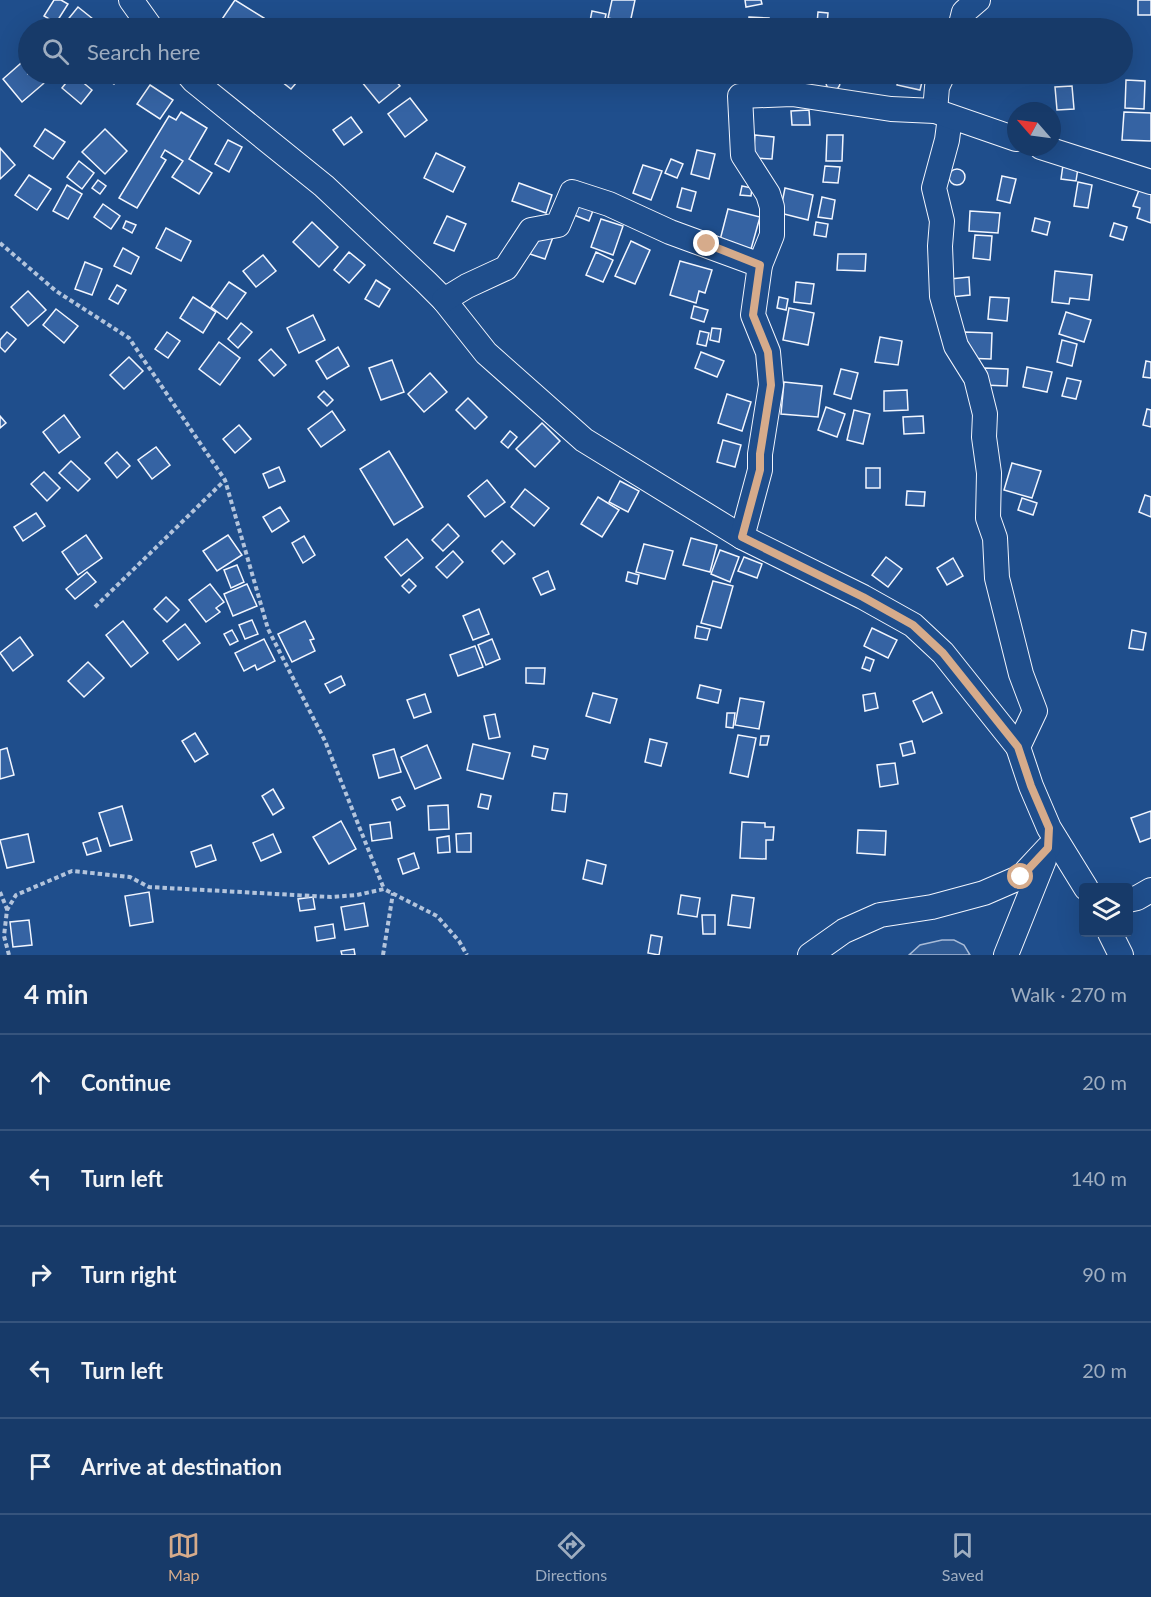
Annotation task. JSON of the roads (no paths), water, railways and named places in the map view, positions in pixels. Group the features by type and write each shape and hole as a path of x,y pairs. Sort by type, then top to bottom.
{"street":[{"path":"131,0 144,18"},
{"path":"962,18 964,12 978,0"},
{"path":"200,84 324,186 444,300 486,353 584,440 742,537 863,597 913,625 943,653 1018,747 1048,838 1082,883"},
{"path":"938,84 937,87 947,140 934,188 942,221 940,246 942,296 956,346 976,378 985,414 984,437 989,473 988,518 994,538 997,578 1021,674 1035,711 1018,747"},
{"path":"742,537 760,470 760,454 771,385 768,352 753,315 760,265 772,235 772,207 768,194 743,155 740,96 792,94 942,114 1007,136"},
{"path":"1061,153 1151,182"},
{"path":"444,300 467,286 506,268 531,230 558,225 572,192 609,204 670,232 760,265"},
{"path":"810,955 844,931 880,915 932,907 984,893 1021,877 1048,838"},
{"path":"1006,955 1048,838"},
{"path":"1133,899 1151,890"},
{"path":"1112,937 1121,955"}]}
